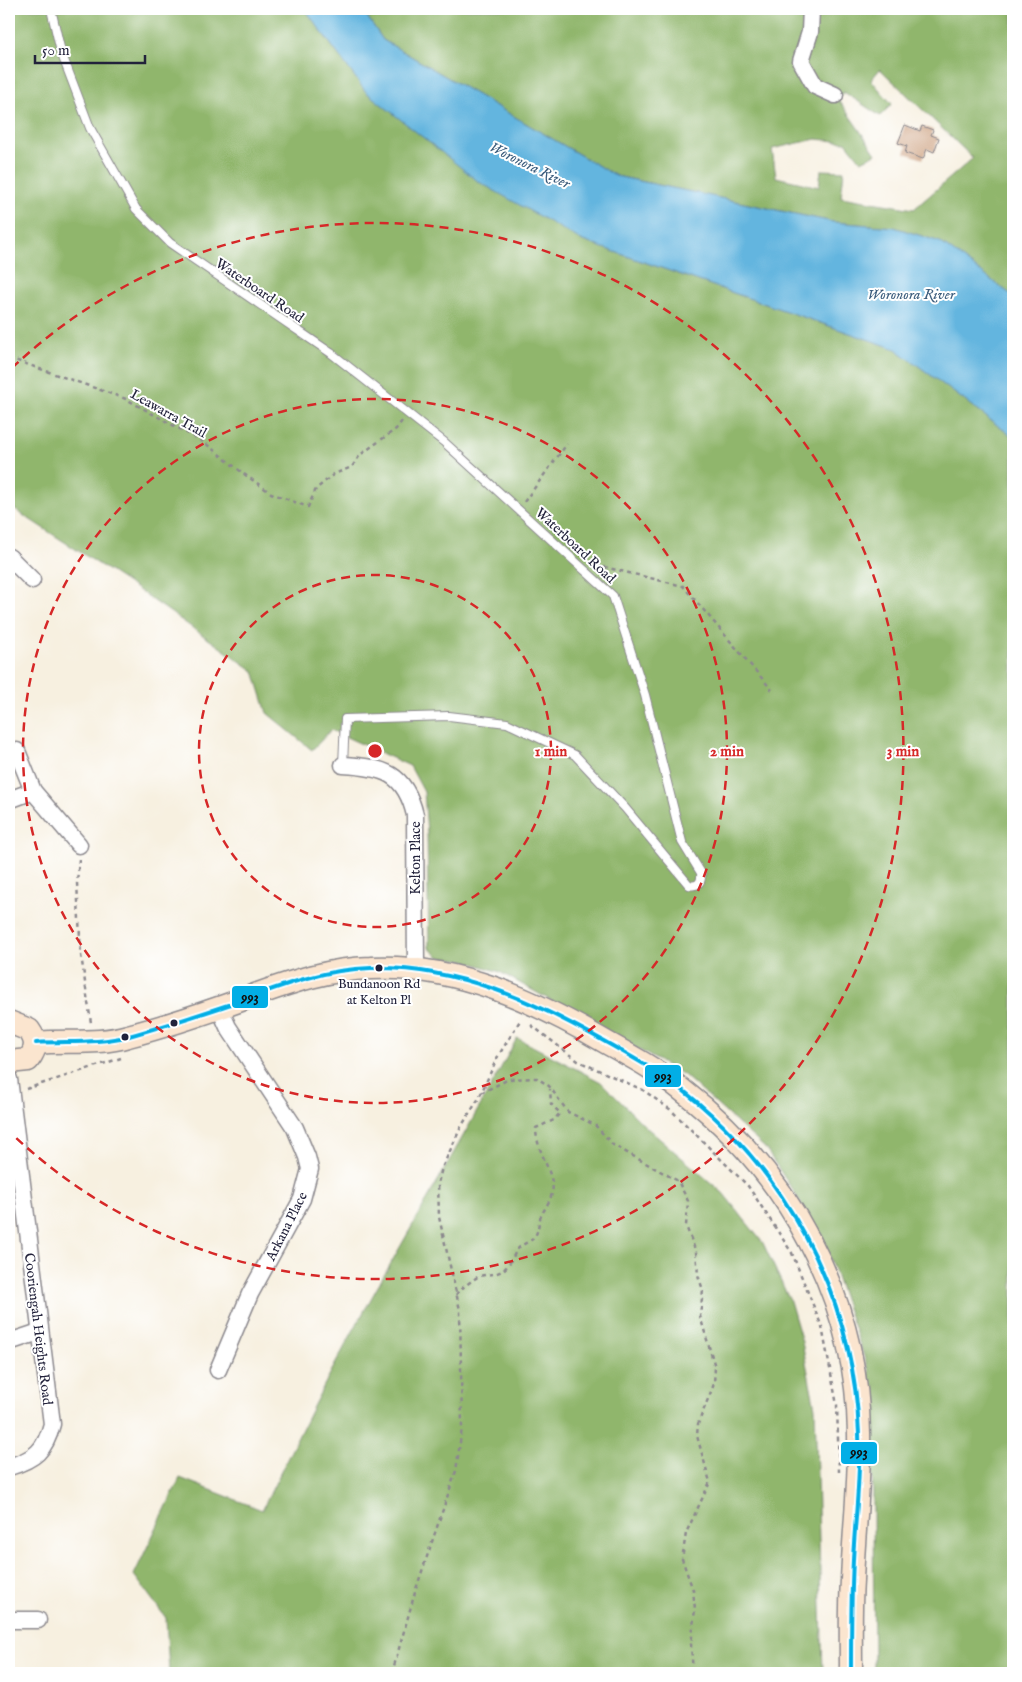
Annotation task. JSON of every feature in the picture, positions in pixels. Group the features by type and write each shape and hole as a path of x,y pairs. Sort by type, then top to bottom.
{"street":[{"path":"811,9 810,32 801,61 815,86 835,95"},
{"path":"9,557 32,580"},
{"path":"17,751 33,790 79,845"},
{"name":"Kelton Place","path":"343,765 384,770 399,782 410,795 415,815 416,970"},
{"path":"9,800 33,790"},
{"path":"36,1043 92,1042 124,1038 320,973 367,968 416,970 483,984 537,1005 593,1035 665,1078 702,1106 754,1158 772,1180 797,1218 820,1260 844,1327 857,1401 859,1434 852,1583 851,1673"},
{"name":"Arkana Place","path":"218,1370 250,1294 302,1199 310,1170 307,1157 295,1128 228,1027 219,1007"},
{"path":"9,1022 29,1030 36,1043 36,1049 28,1060 9,1062"},
{"name":"Cooriengah Heights Road","path":"9,1079 9,1092 52,1424 44,1448 33,1457 9,1467"},
{"path":"9,1342 39,1332"},
{"path":"9,1620 38,1620"}],"lane":[{"name":"Waterboard Road","path":"51,9 61,52 90,128 136,209 170,243 331,353 444,442 613,596 645,696 682,842 701,873 699,884 689,885 625,808 575,755 507,723 449,716 344,718 343,765"}],"path":[{"name":"Leawarra Trail","path":"9,358 126,399 205,443 271,493 308,507 316,489 334,474 352,467 360,455 396,429 407,413"},
{"path":"518,509 567,444"},
{"path":"572,559 683,586 772,690"},
{"path":"79,845 77,883 81,954 92,1042"},
{"path":"513,1014 522,1018 578,1062 643,1090 671,1110 748,1186 792,1253 822,1327 836,1405 839,1476"},
{"path":"392,1673 416,1589 456,1471 462,1428 460,1310 439,1217 438,1183 442,1168 461,1127 481,1093 497,1058 522,1018"},
{"path":"9,1092 43,1084 126,1056"},
{"path":"481,1093 509,1079 536,1078 550,1089 568,1112 595,1125 614,1145 678,1181 688,1202 686,1226 696,1252 698,1276 703,1290 700,1316 715,1367 714,1384 698,1424 697,1436 710,1482 686,1534 682,1559 693,1590 695,1609 691,1645 694,1673"},
{"path":"456,1295 460,1288 470,1284 478,1277 492,1275 510,1264 517,1250 534,1238 538,1231 541,1215 549,1204 552,1186 548,1166 540,1155 536,1128 554,1120 560,1113 551,1104 550,1089"}],"green space":[{"path":"9,9 305,9 366,92 480,182 583,241 896,349 1013,437 1013,1673 874,1673 873,1495 869,1371 828,1253 796,1195 765,1148 684,1075 500,972 463,960 439,957 429,948 427,833 424,792 410,766 331,730 312,750 267,713 254,671 137,589 9,506"},
{"path":"362,9 1013,9 1013,296 940,242 894,227 833,222 616,176 383,40","holes":["880,69 973,158 914,209 841,197 844,171 821,170 819,187 776,177 772,149 816,139 846,142 861,161 876,154 838,99 844,92 880,116 892,104 871,80"]},
{"path":"517,1038 601,1082 647,1128 723,1193 763,1243 790,1301 802,1342 815,1408 823,1673 169,1673 166,1618 134,1575 180,1478 262,1510 313,1406 354,1330"}],"water":[{"name":"Woronora River","path":"305,9 362,9 383,40 616,176 833,222 894,227 940,242 1013,296 1013,437 896,349 583,241 479,182 366,92"}],"building":[{"path":"905,125 920,131 922,126 933,130 931,135 939,138 934,152 927,149 923,159 905,153 907,146 898,143"}],"transit line":[{"name":"993","path":"36,1043 117,1039 170,1024 286,984 319,975 354,969 403,969 435,973 465,980 524,1001 581,1029 641,1062 672,1082 712,1115 748,1152 779,1193 806,1237 827,1283 843,1332 854,1382 859,1434 859,1481 852,1574 851,1673"}],"place":[{"name":"Bundanoon Rd at Kelton Pl","path":"379,968"}]}
